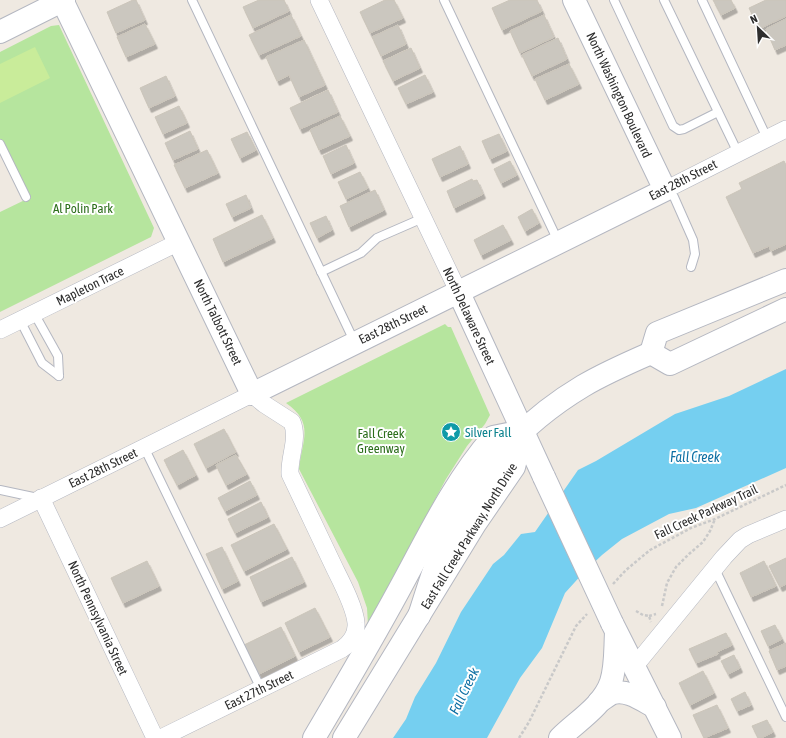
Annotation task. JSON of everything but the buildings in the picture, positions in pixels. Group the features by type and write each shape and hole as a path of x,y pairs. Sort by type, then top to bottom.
{"main road":[{"path":"0,32 63,0"},
{"name":"North Talbott Street","path":"63,0 252,394"},
{"name":"North Washington Boulevard","path":"579,2 665,190"},
{"name":"East 28th Street","path":"252,394 665,190"},
{"path":"314,738 370,646 449,498 466,471 493,437 524,431 550,408 584,385 602,375 651,353 657,333 786,280"},
{"name":"North Delaware Street","path":"459,292 614,628 670,738"},
{"path":"651,353 670,364 786,309"},
{"name":"East Fall Creek Parkway, North Drive","path":"344,738 486,507 514,467 524,431"},
{"name":"North Delaware Street","path":"599,702 611,682 613,672 614,628"},
{"path":"560,738 599,702 614,693 633,695 655,707"}],"street":[{"name":"North Delaware Street","path":"319,0 459,292"},
{"name":"East 28th Street","path":"665,190 786,129"},
{"name":"Mapleton Trace","path":"0,330 179,242"},
{"name":"East 28th Street","path":"0,519 252,394"},
{"name":"North Talbott Street","path":"252,394 264,404 292,422 295,435 290,474 355,616 356,624 353,636"},
{"name":"North Pennsylvania Street","path":"41,498 155,738"},
{"path":"634,667 724,557 740,540 748,535 786,519"},
{"name":"East 27th Street","path":"161,738 342,649 348,645 353,636"}],"lane":[{"path":"192,0 355,343"},
{"path":"444,0 558,242"},
{"path":"614,0 673,126 679,130 684,129 718,112"},
{"path":"664,0 738,153"},
{"path":"702,0 768,138"},
{"path":"0,144 26,197"},
{"path":"665,190 674,197 693,240 695,254 691,267"},
{"path":"321,272 361,253 377,238 423,218"},
{"path":"27,316 58,356 59,376 42,363 27,316"},
{"path":"144,447 261,689"},
{"path":"0,490 41,498"},
{"path":"715,569 786,717"}],"path":[{"name":"Fall Creek Parkway Trail","path":"611,587 626,570 650,550 691,528 715,519 786,485"},
{"path":"649,616 657,614 663,605 667,583 676,567 703,542 715,519"},
{"path":"519,738 529,722 576,626 591,609"}],"green space":[{"name":"Al Polin Park","path":"59,25 154,228 151,237 0,312 0,212 29,198 0,139 0,52 51,26"},
{"path":"35,47 50,78 0,103 0,64"},
{"name":"Fall Creek Greenway","path":"445,324 448,327 451,327 490,415 485,424 467,446 446,479 368,625 367,608 358,582 299,469 304,441 304,425 295,410 286,403"}],"water":[{"name":"Fall Creek","path":"786,369 786,468 696,508 669,514 622,539 602,555 565,593 542,648 520,678 487,738 393,738 406,719 415,697 436,663 461,612 493,564 504,555 521,534 535,532 578,470 596,461 675,414 729,396"}],"place":[{"name":"Silver Fall","path":"451,432"}]}
